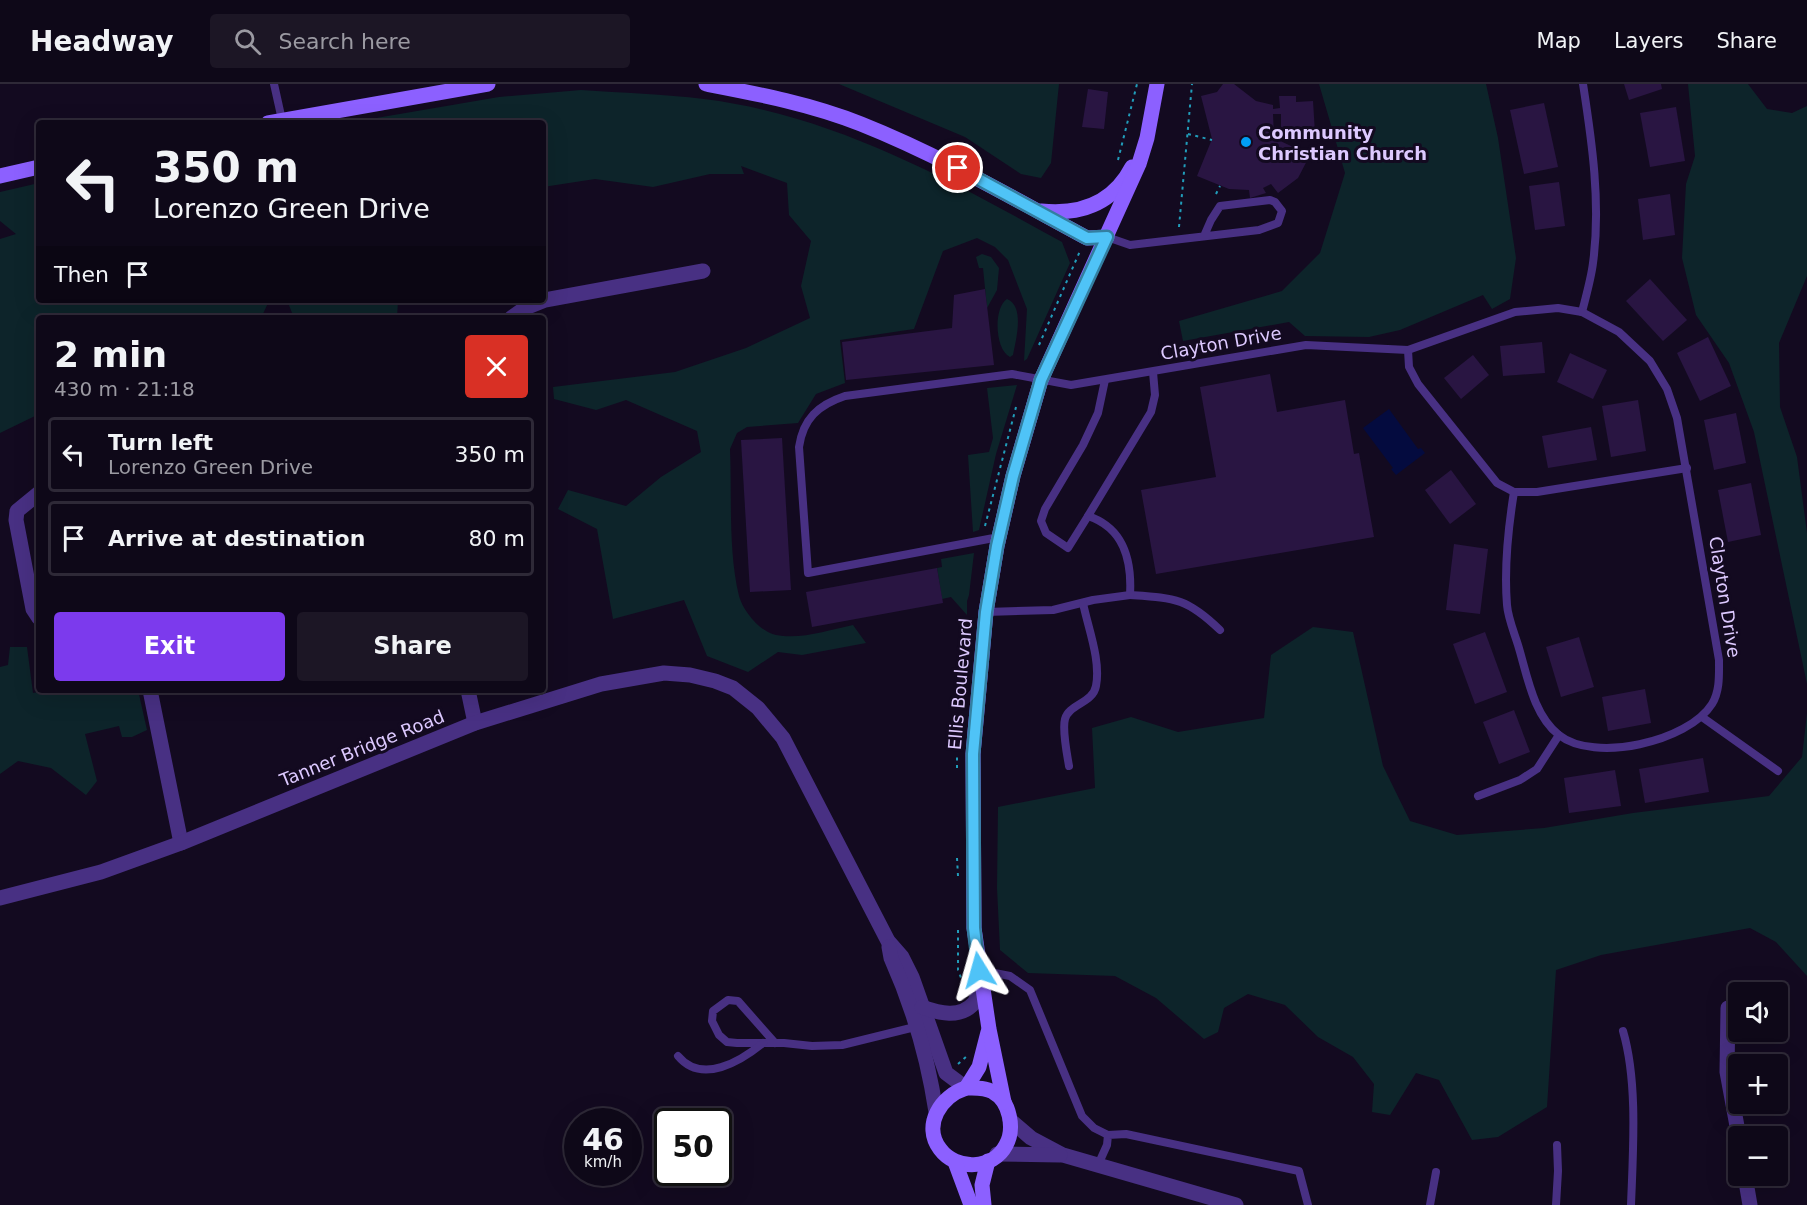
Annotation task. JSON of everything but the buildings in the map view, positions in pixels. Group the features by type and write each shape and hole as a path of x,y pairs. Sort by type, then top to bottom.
{"main road":[{"path":"286,120 488,84"},
{"path":"706,84 776,98 860,124 948,164 1087,238 1107,237"},
{"name":"Ellis Boulevard","path":"1004,1102 980,977 974,928 973,754 986,612 999,537 1013,476 1041,380 1129,189 1147,138 1157,84"},
{"path":"1022,203 1041,211 1053,212 1076,211 1092,206 1110,194 1128,173 1147,138"},
{"path":"0,176 36,168"},
{"name":"Ellis Boulevard","path":"966,1088 979,1067 989,1029"},
{"path":"966,1088 982,1088 994,1092 1004,1102 1010,1120 1010,1135 1006,1147 993,1157 966,1166 955,1162 938,1147 933,1123 936,1112 957,1091 966,1088"},
{"path":"984,1205 982,1185 993,1157"},
{"path":"955,1162 971,1205"}],"street":[{"path":"546,300 703,271"},
{"path":"515,315 538,303"},
{"path":"36,495 17,511 16,520 33,609 36,614"},
{"name":"Tanner Bridge Road","path":"0,898 101,872 181,843 475,723 601,684 664,673 690,675 733,688 758,708 783,738 888,941 902,957 922,1007 922,1025 936,1112"},
{"path":"151,693 181,843"},
{"path":"469,693 475,723"},
{"name":"Tanner Bridge Road","path":"888,941 891,958 946,1073 966,1088"},
{"path":"922,1007 943,1015 961,1011 974,1003 980,977"},
{"path":"1728,1008 1727,1072 1736,1126"},
{"path":"1010,1120 1031,1138 1063,1155 1231,1205"},
{"path":"993,1157 1063,1155"},
{"path":"1747,1186 1750,1205"}],"lane":[{"path":"274,84 275,120"},
{"path":"1582,312 1593,262 1595,211 1592,136 1583,84"},
{"path":"1107,237 1130,245 1181,239 1204,236 1272,227 1282,218 1282,211 1275,202 1270,200 1225,204 1216,210 1204,236"},
{"name":"Clayton Drive","path":"999,537 808,573 799,447 806,421 828,401 845,396 1012,374 1071,385 1306,345 1408,350 1515,312 1558,308 1582,312 1618,332 1650,361 1667,389 1677,418 1687,468 1719,660 1719,684 1713,703 1702,717 1673,734 1607,749 1572,742 1559,735"},
{"path":"1408,350 1409,367 1418,384 1497,483 1514,492 1537,492 1687,468"},
{"path":"1105,380 1098,413 1083,445 1045,509 1041,521 1046,533 1068,548 1151,412 1155,395 1153,372"},
{"path":"1478,796 1520,780 1537,769 1559,735 1547,722 1537,703 1507,608 1506,578 1514,492"},
{"path":"1088,516 1102,520 1114,530 1122,544 1131,583 1130,595"},
{"path":"986,612 1053,610 1130,595 1184,601 1199,610 1220,630"},
{"path":"1068,766 1064,720 1069,712 1092,695 1096,688 1097,665 1083,603"},
{"path":"1702,717 1778,771"},
{"path":"980,977 1010,976 1029,990 1082,1116 1094,1128 1108,1135 1126,1134 1299,1171 1308,1205"},
{"path":"775,1043 738,1001 728,1000 713,1011 714,1029 727,1041 812,1046 842,1045 922,1025"},
{"path":"1623,1031 1627,1043 1632,1099 1631,1205"},
{"path":"678,1056 692,1068 717,1069 742,1060 764,1043"},
{"path":"1098,1165 1107,1145 1108,1135"},
{"path":"1556,1205 1557,1145"},
{"path":"1430,1205 1436,1172"}],"path":[{"path":"1117,162 1137,84"},
{"path":"1181,239 1179,227 1192,84"},
{"path":"1188,134 1212,140"},
{"path":"1215,197 1220,186"},
{"path":"1169,228 1179,227"}],"green space":[{"path":"839,84 1059,84 1051,163 1041,178 1021,174 965,137"},
{"path":"1319,84 1486,84 1498,138 1516,258 1510,299 1492,309 1483,295 1400,330 1369,337 1305,336 1289,322 1183,341 1179,321 1282,291 1320,253 1345,173"},
{"path":"1688,84 1748,84 1767,109 1792,113 1807,106 1807,276 1779,343 1780,407 1797,457 1807,533 1807,684 1754,432 1729,363 1696,315 1682,258 1686,184 1695,156"},
{"path":"581,90 658,95 704,99 752,107 799,119 890,153 1062,242 1070,263 1027,359 1024,361 1027,309 1008,260 995,247 977,238 943,251 914,329 840,340 845,383 816,394 798,423 747,427 737,433 730,449 732,542 739,596 744,608 758,625 776,635 805,635 853,625 866,643 802,655 778,652 748,672 707,656 684,600 613,619 597,529 558,509 568,490 626,506 661,477 701,452 697,431 626,400 596,410 554,399 553,387 675,372 746,348 810,318 801,286 811,241 789,215 787,183 741,166 744,174 710,174 653,187 595,179 546,187 546,120 365,120 499,97"},
{"path":"36,184 36,303 268,303 262,315 36,315 36,418 0,433 0,239 16,234 0,221 0,192"},
{"path":"982,254 991,257 999,268 997,290 987,308 983,268 979,268 976,257"},
{"path":"1007,299 1013,303 1018,316 1016,341 1013,355 1010,357 1001,346 998,329 999,311"},
{"path":"288,303 398,303 397,315 293,315"},
{"path":"1017,385 996,454 979,530 973,532 968,455 989,452 993,438 987,388"},
{"path":"974,553 967,615 951,597 942,599 937,568 942,567 941,559"},
{"path":"1313,627 1353,632 1383,766 1410,821 1457,835 1544,828 1633,813 1769,796 1802,757 1807,713 1807,976 1776,942 1750,928 1601,955 1556,970 1547,1107 1498,1137 1472,1140 1439,1080 1416,1073 1390,1115 1372,1112 1374,1084 1353,1057 1318,1037 1285,1005 1248,994 1224,1008 1218,1032 1204,1039 1156,998 1115,976 1028,973 1000,950 997,888 998,807 1095,788 1092,728 1131,717 1178,732 1264,718 1271,655"},
{"path":"10,647 27,647 33,693 139,693 147,730 132,737 122,737 119,726 85,734 97,781 86,795 51,768 18,761 0,774 0,667 8,665"}],"shaded area":[{"path":"1389,409 1418,449 1421,448 1425,453 1396,475 1363,428"}],"place":[{"name":"Community Christian Church","path":"1246,142"}],"route":[{"path":"958,168 1087,238 1107,237 1041,380 1013,476 997,546 986,612 973,754 974,928 979,970"}]}
